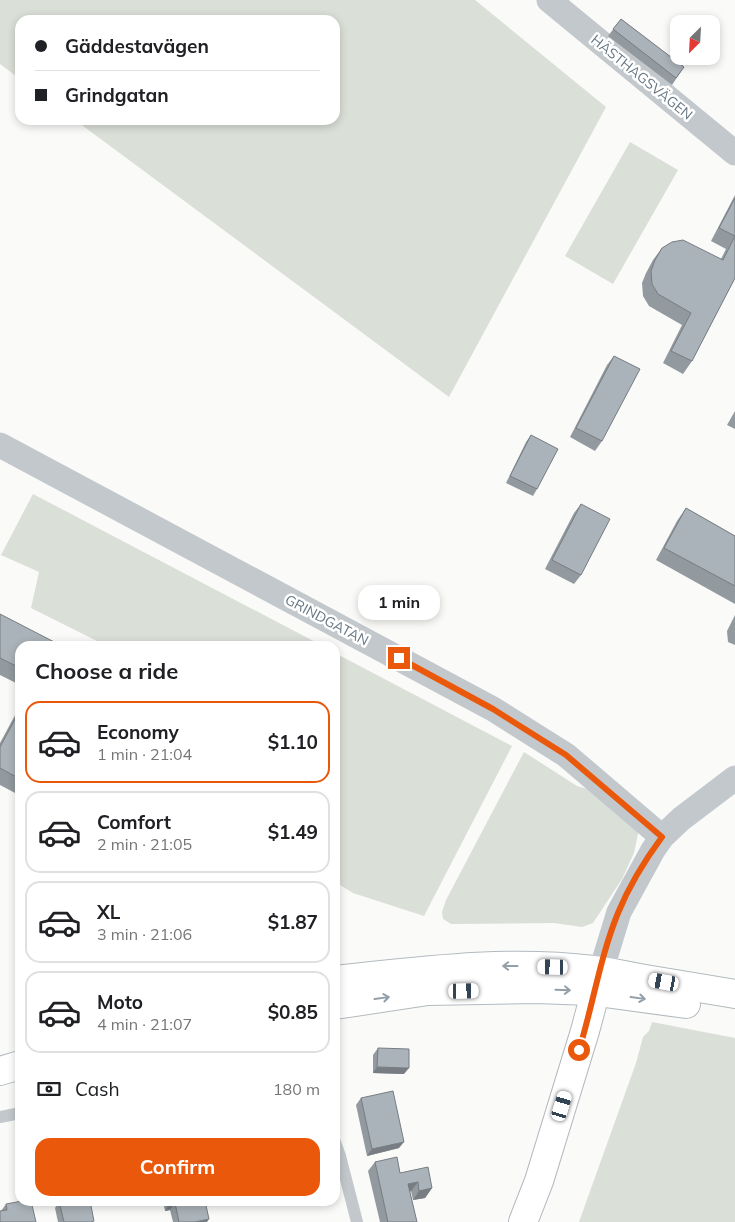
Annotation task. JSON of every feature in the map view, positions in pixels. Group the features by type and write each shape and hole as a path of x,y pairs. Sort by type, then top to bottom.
{"main road":[{"path":"340,979 413,971 509,966 553,967 598,981 735,1011"},
{"path":"523,1222 542,1172 598,981"},
{"path":"340,1004 428,992 537,989 598,981 735,994"},
{"path":"0,1071 15,1066"}],"street":[{"name":"HÄSTHAGSVÄGEN","path":"549,0 735,153"},
{"name":"GRINDGATAN","path":"0,445 493,709 566,755 662,837"},
{"path":"598,981 619,912 639,873 662,837 681,819 735,778"}],"lane":[{"path":"0,1117 15,1114"},
{"path":"340,1156 358,1222"}],"shaded area":[{"path":"0,0 475,0 606,107 449,397 82,125 340,125 340,15 15,15 15,75 0,64"},
{"path":"630,142 678,170 613,284 565,256"},
{"path":"33,494 313,641 97,641 31,608 39,572 1,555"},
{"path":"340,656 512,746 424,916 353,893 340,885"},
{"path":"524,752 577,786 595,791 639,829 634,853 622,879 593,923 582,927 554,923 451,924 443,919 442,912 446,900"},
{"path":"652,1022 735,1038 735,1222 579,1222 636,1063 643,1037 649,1031"}],"building":[{"path":"621,19 670,56 670,65 681,65 684,67 676,78 613,29"},
{"path":"735,198 735,236 719,228"},
{"path":"735,236 735,278 692,361 671,351 691,313 658,294 652,284 651,271 662,248 672,242 683,240 723,260"},
{"path":"614,356 640,369 602,441 576,428"},
{"path":"531,435 558,449 537,489 510,476"},
{"path":"581,504 610,519 581,575 552,560"},
{"path":"686,508 735,536 735,586 664,548"},
{"path":"0,614 52,641 15,641 15,666 0,658"},
{"path":"15,719 15,776 0,768 0,747"},
{"path":"378,1048 409,1049 409,1068 377,1067"},
{"path":"393,1091 404,1142 372,1149 361,1098"},
{"path":"397,1157 400,1173 428,1167 432,1188 419,1191 418,1182 408,1184 417,1222 388,1222 375,1162"},
{"path":"15,1202 15,1206 32,1206 36,1222 0,1222 0,1211 7,1210 6,1204"},
{"path":"60,1206 91,1206 94,1221 64,1222"},
{"path":"176,1206 206,1206 209,1219 195,1222 179,1222"}],"route":[{"path":"399,658 493,709 566,755 646,821 662,837 639,873 619,912 610,936 579,1050"}]}
